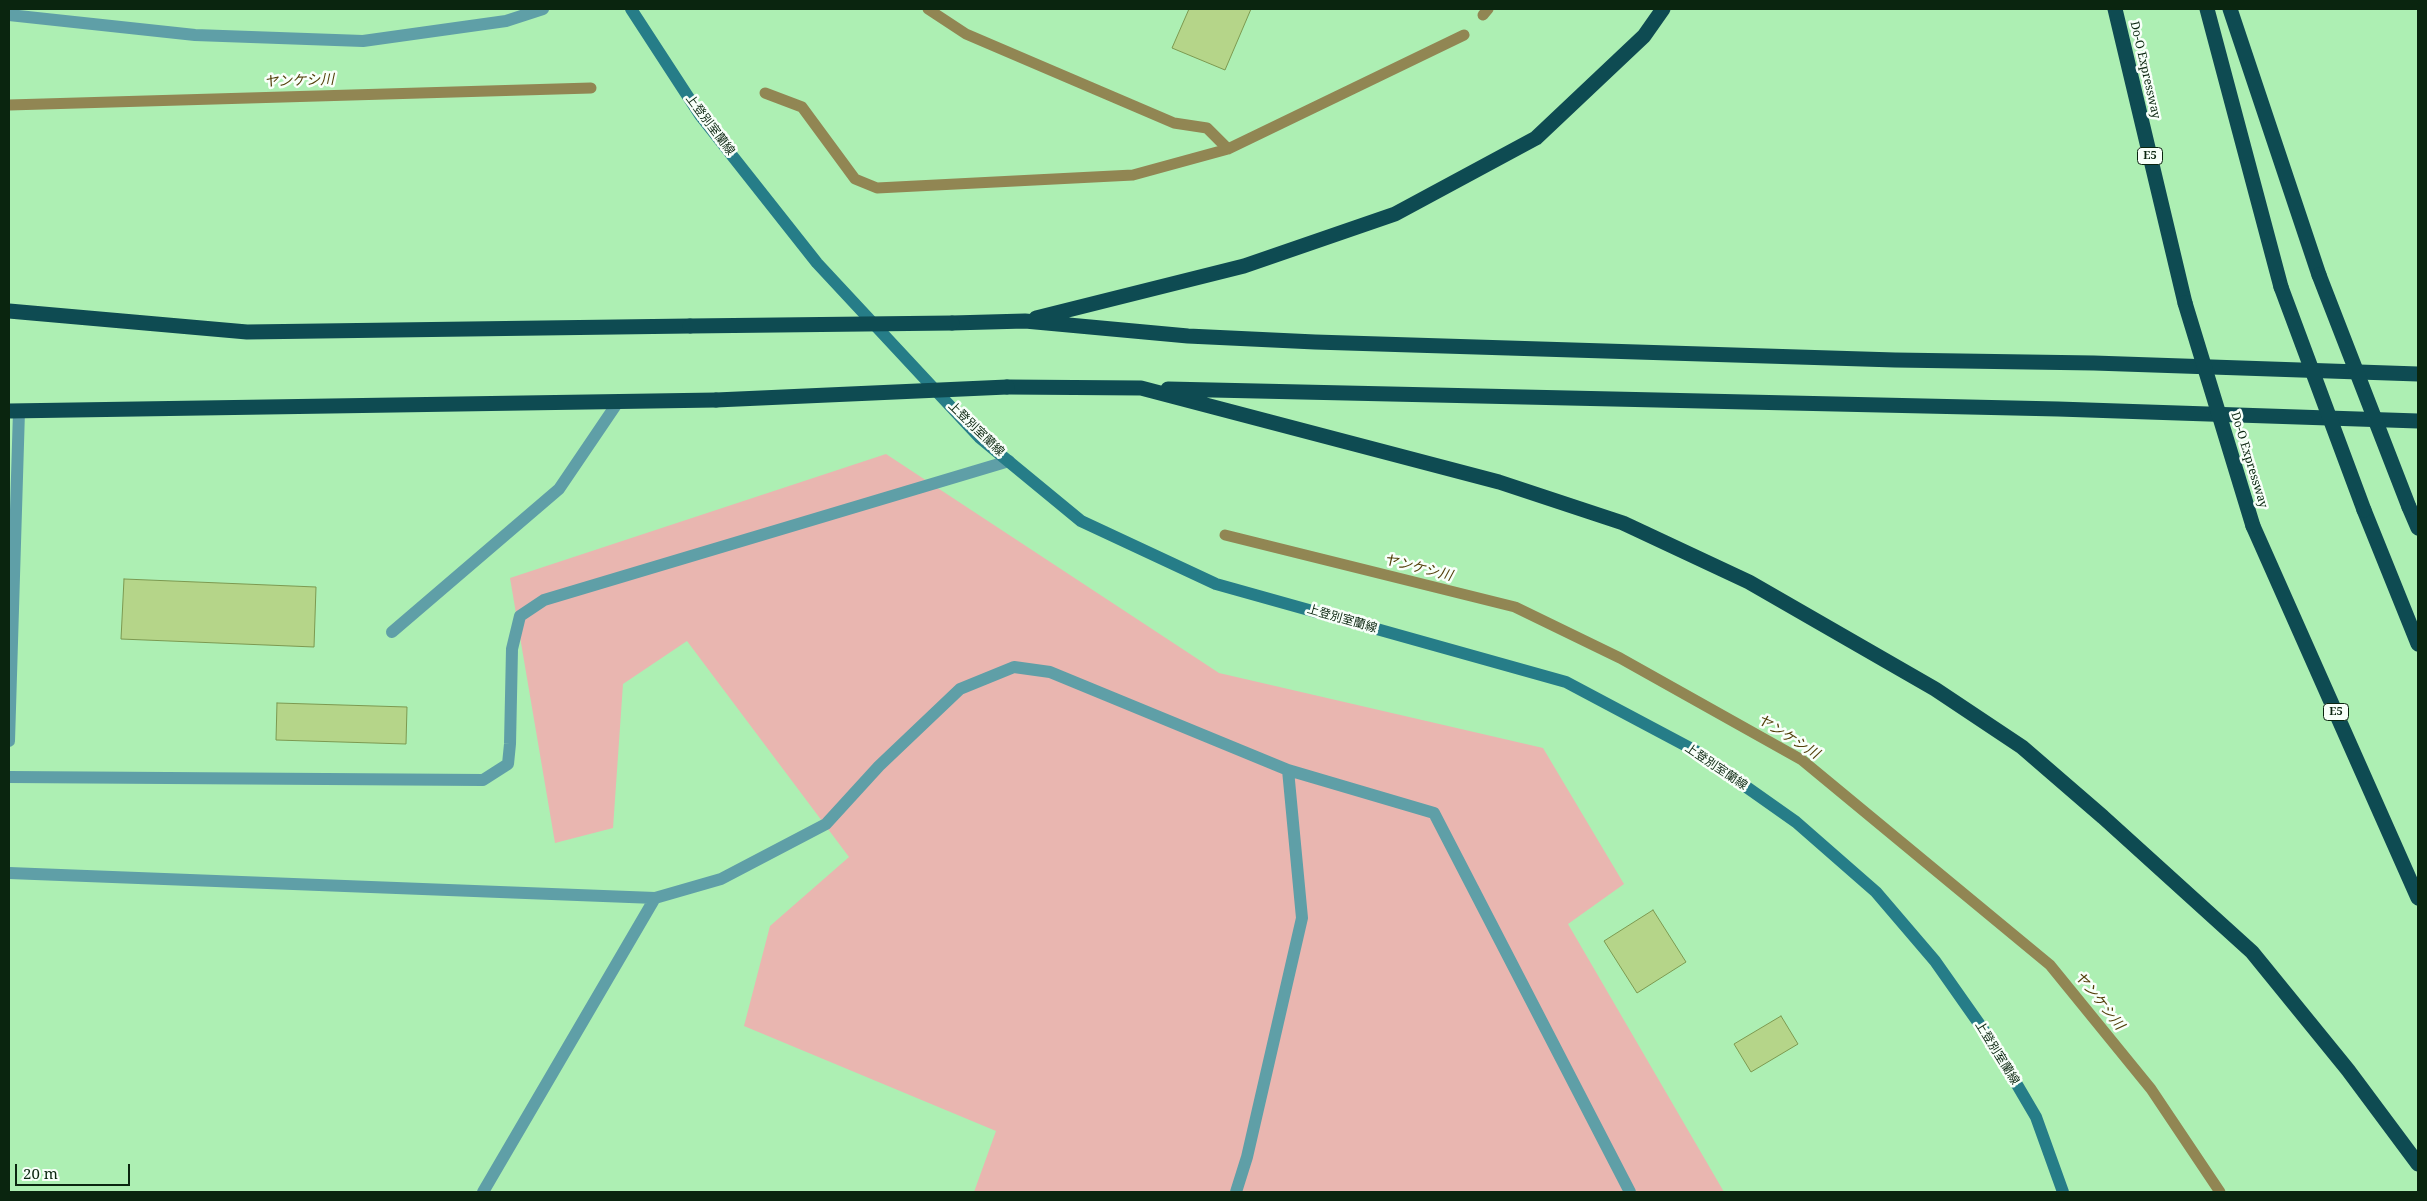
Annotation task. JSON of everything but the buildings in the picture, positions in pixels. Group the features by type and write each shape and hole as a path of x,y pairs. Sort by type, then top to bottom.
{"highway":[{"path":"1025,321 1244,266 1395,214 1536,138 1644,36 1663,9"},
{"name":"Do-O Expressway","path":"2115,9 2185,303 2253,526 2418,898"},
{"path":"2206,9 2281,287 2364,510 2418,644"},
{"path":"2230,9 2319,275 2418,528"},
{"path":"9,311 247,332 1025,321 1188,336 1324,342 1895,360 2094,363 2418,374"},
{"path":"14,411 716,400 1008,387 1141,388 2058,409 2418,421"},
{"path":"1141,388 1499,482 1623,524 1749,582 1935,689 2022,747 2103,816 2252,952 2348,1070 2418,1164"}],"main road":[{"name":"上登別室蘭線","path":"631,9 700,115 817,263 979,437 1081,521 1216,584 1566,682 1694,750 1796,822 1876,892 1935,960 1992,1042 2036,1117 2063,1192"}],"street":[{"path":"9,15 195,35 363,41 506,21 543,9"},
{"path":"392,632 559,489 618,402"},
{"path":"9,741 14,411"},
{"path":"9,777 483,780 508,764 512,649 520,616 544,600 1009,461"},
{"path":"9,874 656,898 721,879 826,824 879,766 960,689 1014,667 1050,672 1288,770 1434,813 1630,1192"},
{"path":"1236,1192 1247,1157 1302,918 1288,770"},
{"path":"483,1192 656,898"}],"shaded area":[{"path":"886,454 1219,673 1543,748 1624,884 1568,924 1724,1192 974,1192 996,1131 744,1026 770,926 849,857 687,641 623,684 613,828 555,843 510,578"}],"waterway":[{"path":"928,9 966,34 1174,123 1207,128 1228,149"},
{"path":"1483,15 1488,9"},
{"path":"765,93 802,107 855,179 877,188 1133,175 1228,149 1464,35"},
{"name":"ヤンケシ川","path":"9,105 591,88"},
{"name":"ヤンケシ川","path":"1225,535 1515,607 1620,658 1802,760 2050,965 2151,1089 2220,1192"}]}
